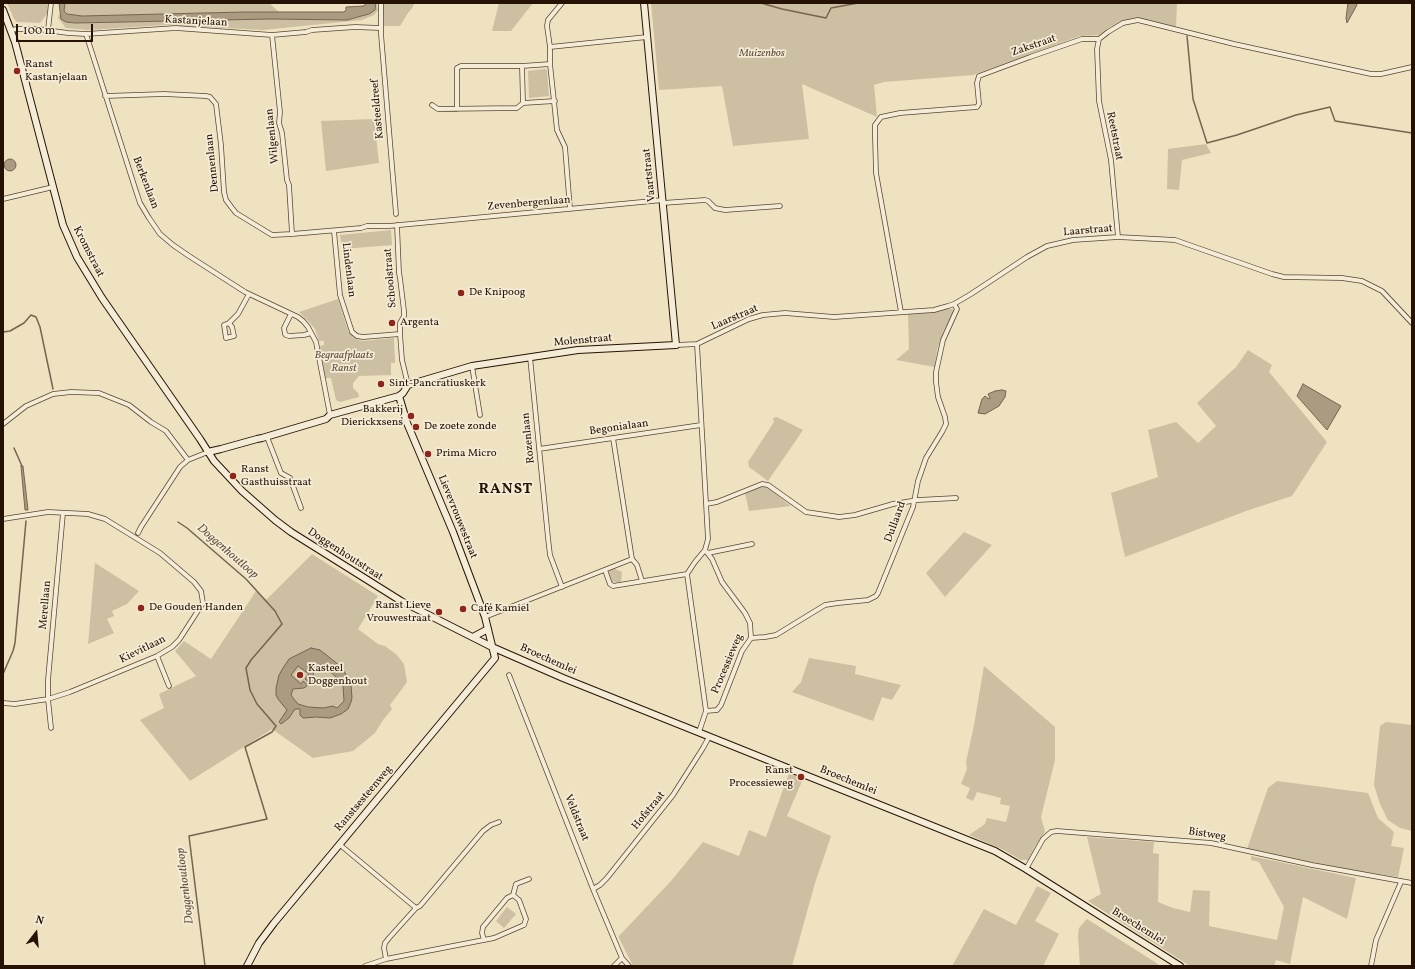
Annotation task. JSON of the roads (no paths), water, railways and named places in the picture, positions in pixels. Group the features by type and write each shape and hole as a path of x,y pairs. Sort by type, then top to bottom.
{"main road":[{"name":"Vaartstraat","path":"644,3 676,345"},
{"name":"Kromstraat","path":"3,10 11,30 63,225 70,243 85,272 208,452"},
{"name":"Molenstraat","path":"408,385 472,366 530,357 578,350 676,345"},
{"path":"208,452 267,437 326,419 330,416 400,396 408,385"},
{"name":"Lievevrouwestraat","path":"400,396 407,423 453,532 485,617 492,647"},
{"name":"Doggenhoutstraat","path":"208,452 214,461 244,494 291,532 401,601 492,647"},
{"path":"474,637 488,629"},
{"name":"Ranstsesteenweg","path":"247,966 259,943 269,929 339,844 496,660 492,647"},
{"name":"Broechemlei","path":"492,647 563,678 995,851 1026,868 1180,966"}],"street":[{"path":"48,30 51,3"},
{"name":"Kasteeldreef","path":"381,3 382,20 380,28 396,214"},
{"path":"562,3 548,20 547,26 557,130 565,147 570,209"},
{"path":"1099,39 1123,23 1138,20 1226,42 1371,74 1380,74 1412,67"},
{"name":"Kastanjelaan","path":"11,30 18,28 86,34 176,28 272,35 348,28 380,28"},
{"name":"Berkenlaan","path":"86,34 140,203 160,234 173,245 249,294 303,321 312,333 316,342 330,416"},
{"name":"Wilgenlaan","path":"272,35 280,112 279,123 282,133 287,180 289,185 292,234"},
{"path":"550,47 647,38"},
{"name":"Zakstraat","path":"901,312 876,173 875,136 878,121 881,117 900,113 977,107 979,104 977,82 979,76 1082,39 1099,39"},
{"name":"Reetstraat","path":"1099,39 1097,49 1099,101 1111,160 1118,237"},
{"path":"457,109 457,68 461,66 522,66 550,64"},
{"path":"522,66 524,103"},
{"name":"Dennenlaan","path":"105,96 164,94 210,97 216,104 226,200 236,212 266,233 276,236 334,231 367,226 397,225"},
{"path":"432,105 438,109 517,108 524,103 555,101"},
{"path":"3,198 53,187"},
{"name":"Zevenbergenlaan","path":"397,225 663,202 705,200 715,208 725,210 780,206"},
{"name":"Schoolstraat","path":"397,225 399,272 404,311 404,316 400,322 400,334 402,360 408,385"},
{"name":"Lindenlaan","path":"334,231 340,295 352,332 357,336 363,337 400,334"},
{"name":"Laarstraat","path":"697,344 750,319 763,315 785,313 834,316 934,310 954,304 1027,257 1047,246 1073,240 1118,237 1175,240 1284,277 1342,278 1362,281 1382,291 1412,323"},
{"path":"229,323 238,314 249,294"},
{"name":"Dullaard","path":"751,638 776,635 825,605 838,602 868,600 876,596 878,593 913,508 913,501 926,458 946,424 938,397 936,372 943,340 957,309 954,304"},
{"path":"291,314 284,328 286,335 304,335 312,333"},
{"path":"697,344 708,539 706,551 695,562 688,574 706,711 699,732"},
{"name":"Molenstraat","path":"676,345 697,344"},
{"name":"Rozenlaan","path":"530,357 550,555 562,587"},
{"path":"472,366 480,415"},
{"path":"3,424 26,406 53,394 77,392 100,393 129,405 151,422 166,431 188,460"},
{"name":"Begonialaan","path":"539,449 701,425"},
{"path":"267,437 281,473 290,478 301,508"},
{"path":"613,438 632,558 642,581"},
{"path":"136,537 178,470 188,460 208,452"},
{"path":"706,504 717,502 762,484 768,485 806,512 839,517 855,515 893,504 956,498"},
{"name":"Kievitlaan","path":"3,519 48,512 96,515 136,537 164,556 194,582 202,591 202,603 182,635 172,647 157,656 70,692 48,699 15,704 3,703"},
{"name":"Merellaan","path":"48,699 48,680 63,513"},
{"path":"706,551 752,544"},
{"name":"Processieweg","path":"706,551 722,582 745,612 750,623 751,638 742,651 721,705 717,710 706,711"},
{"path":"485,617 632,558"},
{"path":"605,570 610,584 613,586 688,574"},
{"path":"157,656 168,686"},
{"name":"Veldstraat","path":"509,675 622,958 629,966"},
{"path":"48,699 51,728"},
{"name":"Hofstraat","path":"594,889 607,878 673,795 709,736"},
{"path":"386,959 384,948 385,944 416,908 420,906 483,831 491,825 499,822"},
{"name":"Bistweg","path":"1026,868 1043,839 1051,832 1056,831 1188,840 1210,843 1312,865 1412,884"},
{"path":"339,844 416,908"},
{"path":"484,940 482,933 483,927 507,898 513,895 516,884 529,879"},
{"path":"1371,966 1376,940 1401,882"},
{"path":"364,966 386,959 494,938 524,925 526,919 519,900 513,895"},
{"path":"614,966 622,958"}],"waterway":[{"path":"761,3 826,18 831,8 858,3"},
{"path":"1187,36 1193,99 1207,143 1237,135 1296,115 1330,107 1335,121 1412,133"},
{"path":"3,332 10,331 24,323 31,315 36,317 40,327 53,389"},
{"path":"14,448 22,466"},
{"path":"3,674 15,643 26,521"},
{"name":"Doggenhoutloop","path":"178,522 246,579 275,611 282,624 246,668 250,690 257,704 276,726 272,732 245,747 267,819 189,836 205,966"}],"place":[{"name":"Ranst Kastanjelaan","path":"17,71"},
{"name":"De Knipoog","path":"461,293"},
{"name":"Argenta","path":"392,323"},
{"name":"Sint-Pancratiuskerk","path":"381,384"},
{"name":"Bakkerij Dierickxsens","path":"411,416"},
{"name":"De zoete zonde","path":"416,427"},
{"name":"Prima Micro","path":"428,454"},
{"name":"Ranst Gasthuisstraat","path":"233,476"},
{"name":"De Gouden Handen","path":"141,608"},
{"name":"Café Kamiel","path":"463,609"},
{"name":"Ranst Lieve Vrouwestraat","path":"439,612"},
{"name":"Kasteel Doggenhout","path":"300,675"},
{"name":"Ranst Processieweg","path":"801,777"}],"district":[{"name":"RANST","path":"506,490"}],"park label":[{"name":"Muizenbos","path":"762,54"},
{"name":"Begraafplaats Ranst","path":"344,362"}]}
